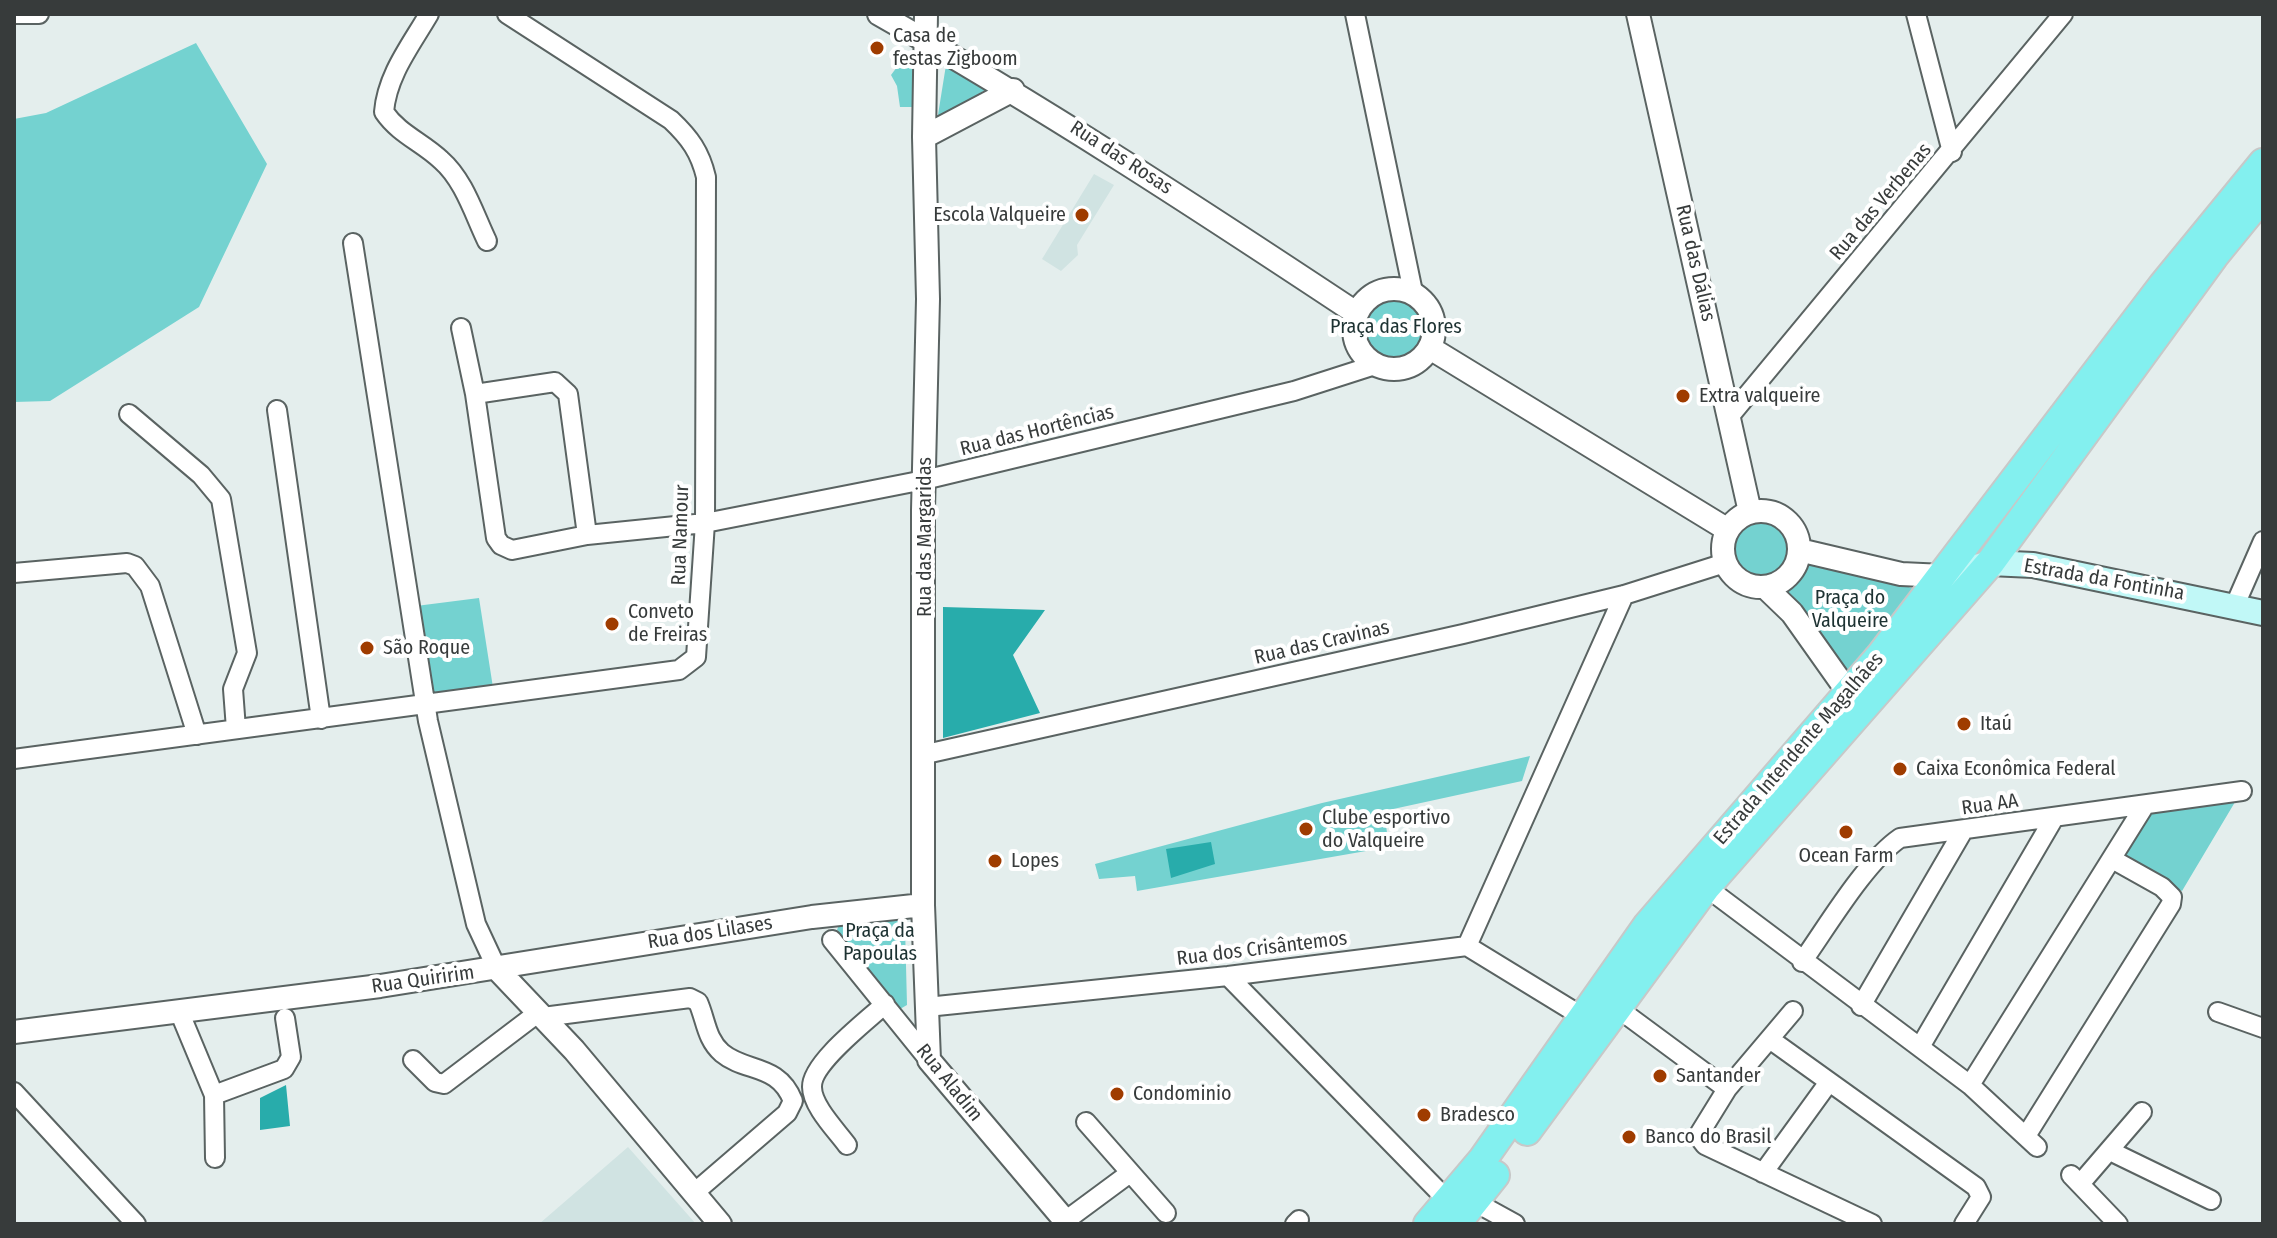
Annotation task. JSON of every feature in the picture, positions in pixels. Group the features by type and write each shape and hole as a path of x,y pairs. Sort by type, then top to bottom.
{"main road":[{"name":"Estrada Intendente Magalhães","path":"1428,1224 1460,1209 1706,887 1863,693 1944,576 2163,285 2263,163"},
{"name":"Estrada Intendente Magalhães","path":"1460,1209 1483,1159 1665,904 1990,563 2204,269 2263,196"},
{"name":"Estrada da Fontinha","path":"1944,576 1990,563 2072,571 2263,613"}],"street":[{"path":"15,14 39,14"},
{"path":"429,14 395,72 385,96 384,112 403,134 440,159 453,172 487,241"},
{"name":"Rua Namour","path":"14,759 679,670 696,657 705,523 706,177 701,156 690,138 671,120 507,14"},
{"name":"Rua das Rosas","path":"879,14 1013,90 1356,313"},
{"name":"Rua das Margaridas","path":"926,14 924,137 928,299 924,480 926,754 923,905 929,1060"},
{"path":"1355,14 1413,292"},
{"name":"Rua das Dálias","path":"1638,14 1750,512"},
{"path":"1916,14 1952,152"},
{"name":"Rua das Verbenas","path":"1729,417 1952,152 2063,14"},
{"path":"924,137 1013,90"},
{"path":"353,243 426,706 473,912 485,949 497,969"},
{"path":"1400,288 1413,292 1426,302 1433,317 1435,333 1430,348 1412,365 1400,369 1375,365 1356,343 1356,313 1374,293 1400,288"},
{"path":"461,328 475,394 555,382 568,394 587,535"},
{"path":"1430,348 1728,530"},
{"name":"Rua das Hortências","path":"475,394 495,533 501,545 512,550 587,535 705,523 924,480 1294,391 1375,365"},
{"path":"277,410 321,719"},
{"path":"129,414 201,475 221,499 247,653 233,689 236,729"},
{"path":"1765,587 1785,579 1799,550 1794,530 1788,522 1770,512 1750,512 1728,530 1723,540 1725,563 1736,579 1765,587 1863,693"},
{"path":"2235,605 2263,541"},
{"path":"1799,550 1901,574 1944,576"},
{"path":"14,573 127,563 135,566 150,586 197,735"},
{"name":"Rua das Cravinas","path":"926,754 1624,595 1725,563"},
{"path":"1583,1017 1467,946 1624,595"},
{"name":"Rua AA","path":"1802,962 1891,845 1900,838 2242,791"},
{"path":"1970,1085 2145,805"},
{"path":"1920,1047 2054,818"},
{"path":"1861,1006 1963,831"},
{"path":"1706,887 1970,1085 2032,1142 2171,904 2172,897 2162,887 2112,859"},
{"name":"Rua dos Lilases","path":"497,969 812,917 923,905"},
{"name":"Rua Aladim","path":"832,940 1067,1222"},
{"name":"Rua dos Crisântemos","path":"927,1007 1228,976 1467,946"},
{"name":"Rua Quiririm","path":"14,1032 497,969 541,1014 720,1224"},
{"path":"1228,976 1460,1209 1515,1224"},
{"path":"413,1060 435,1082 444,1084 541,1014 690,998 698,1002 706,1031 724,1055 760,1068 779,1080 793,1101 787,1113 694,1193"},
{"path":"847,1145 817,1103 811,1087 818,1068 885,1004"},
{"path":"1616,1007 1727,1089"},
{"path":"179,1011 214,1095 215,1158"},
{"path":"1793,1011 1727,1089 1698,1136 1705,1145 1872,1224"},
{"path":"2218,1012 2263,1028"},
{"path":"214,1095 284,1069 291,1057 285,1018"},
{"path":"1771,1040 1979,1191 1978,1204 1964,1224"},
{"path":"1763,1173 1829,1082"},
{"path":"14,1092 136,1224"},
{"path":"2118,1224 2075,1180 2110,1151 2142,1112"},
{"path":"1086,1122 1166,1213"},
{"path":"2110,1151 2211,1200"},
{"path":"1067,1222 1130,1173"}],"shaded area":[{"name":"Escola Valqueire","path":"1094,174 1114,185 1077,245 1078,255 1061,271 1042,259"},
{"path":"943,607 1045,610 1013,655 1040,713 943,738"},
{"path":"1211,842 1215,864 1171,878 1166,849"},
{"path":"286,1085 290,1126 260,1130 260,1098"},
{"path":"628,1147 696,1224 539,1224"}],"green space":[{"path":"196,43 267,164 199,307 50,401 14,402 14,119 46,113"},
{"path":"903,59 926,63 925,107 900,107 897,86 891,75"},
{"path":"946,65 985,90 937,121"},
{"name":"Praça das Flores","path":"1390,290 1417,302 1429,318 1431,337 1428,347 1414,361 1375,357 1361,329 1361,312 1374,296"},
{"name":"Praça do Valqueire","path":"1761,519 1786,533 1791,546 1917,590 1852,678 1759,581 1733,561 1733,545 1738,533 1747,524"},
{"path":"479,598 494,694 431,700 416,606"},
{"name":"Clube esportivo do Valqueire","path":"1530,756 1522,781 1384,811 1389,847 1137,891 1135,876 1099,879 1095,864 1322,803"},
{"path":"2238,797 2182,891 2121,855 2148,809"},
{"name":"Praça da Papoulas","path":"900,918 905,926 907,1005 900,1009 837,930 840,922"}],"place":[{"name":"Casa de festas Zigboom","path":"877,48"},
{"name":"Escola Valqueire","path":"1082,215"},
{"name":"Extra valqueire","path":"1683,396"},
{"name":"Conveto de Freiras","path":"612,624"},
{"name":"São Roque","path":"367,648"},
{"name":"Itaú","path":"1964,724"},
{"name":"Caixa Econômica Federal","path":"1900,769"},
{"name":"Clube esportivo do Valqueire","path":"1306,829"},
{"name":"Ocean Farm","path":"1846,832"},
{"name":"Lopes","path":"995,861"},
{"name":"Santander","path":"1660,1076"},
{"name":"Condominio","path":"1117,1094"},
{"name":"Bradesco","path":"1424,1115"},
{"name":"Banco do Brasil","path":"1629,1137"}]}
